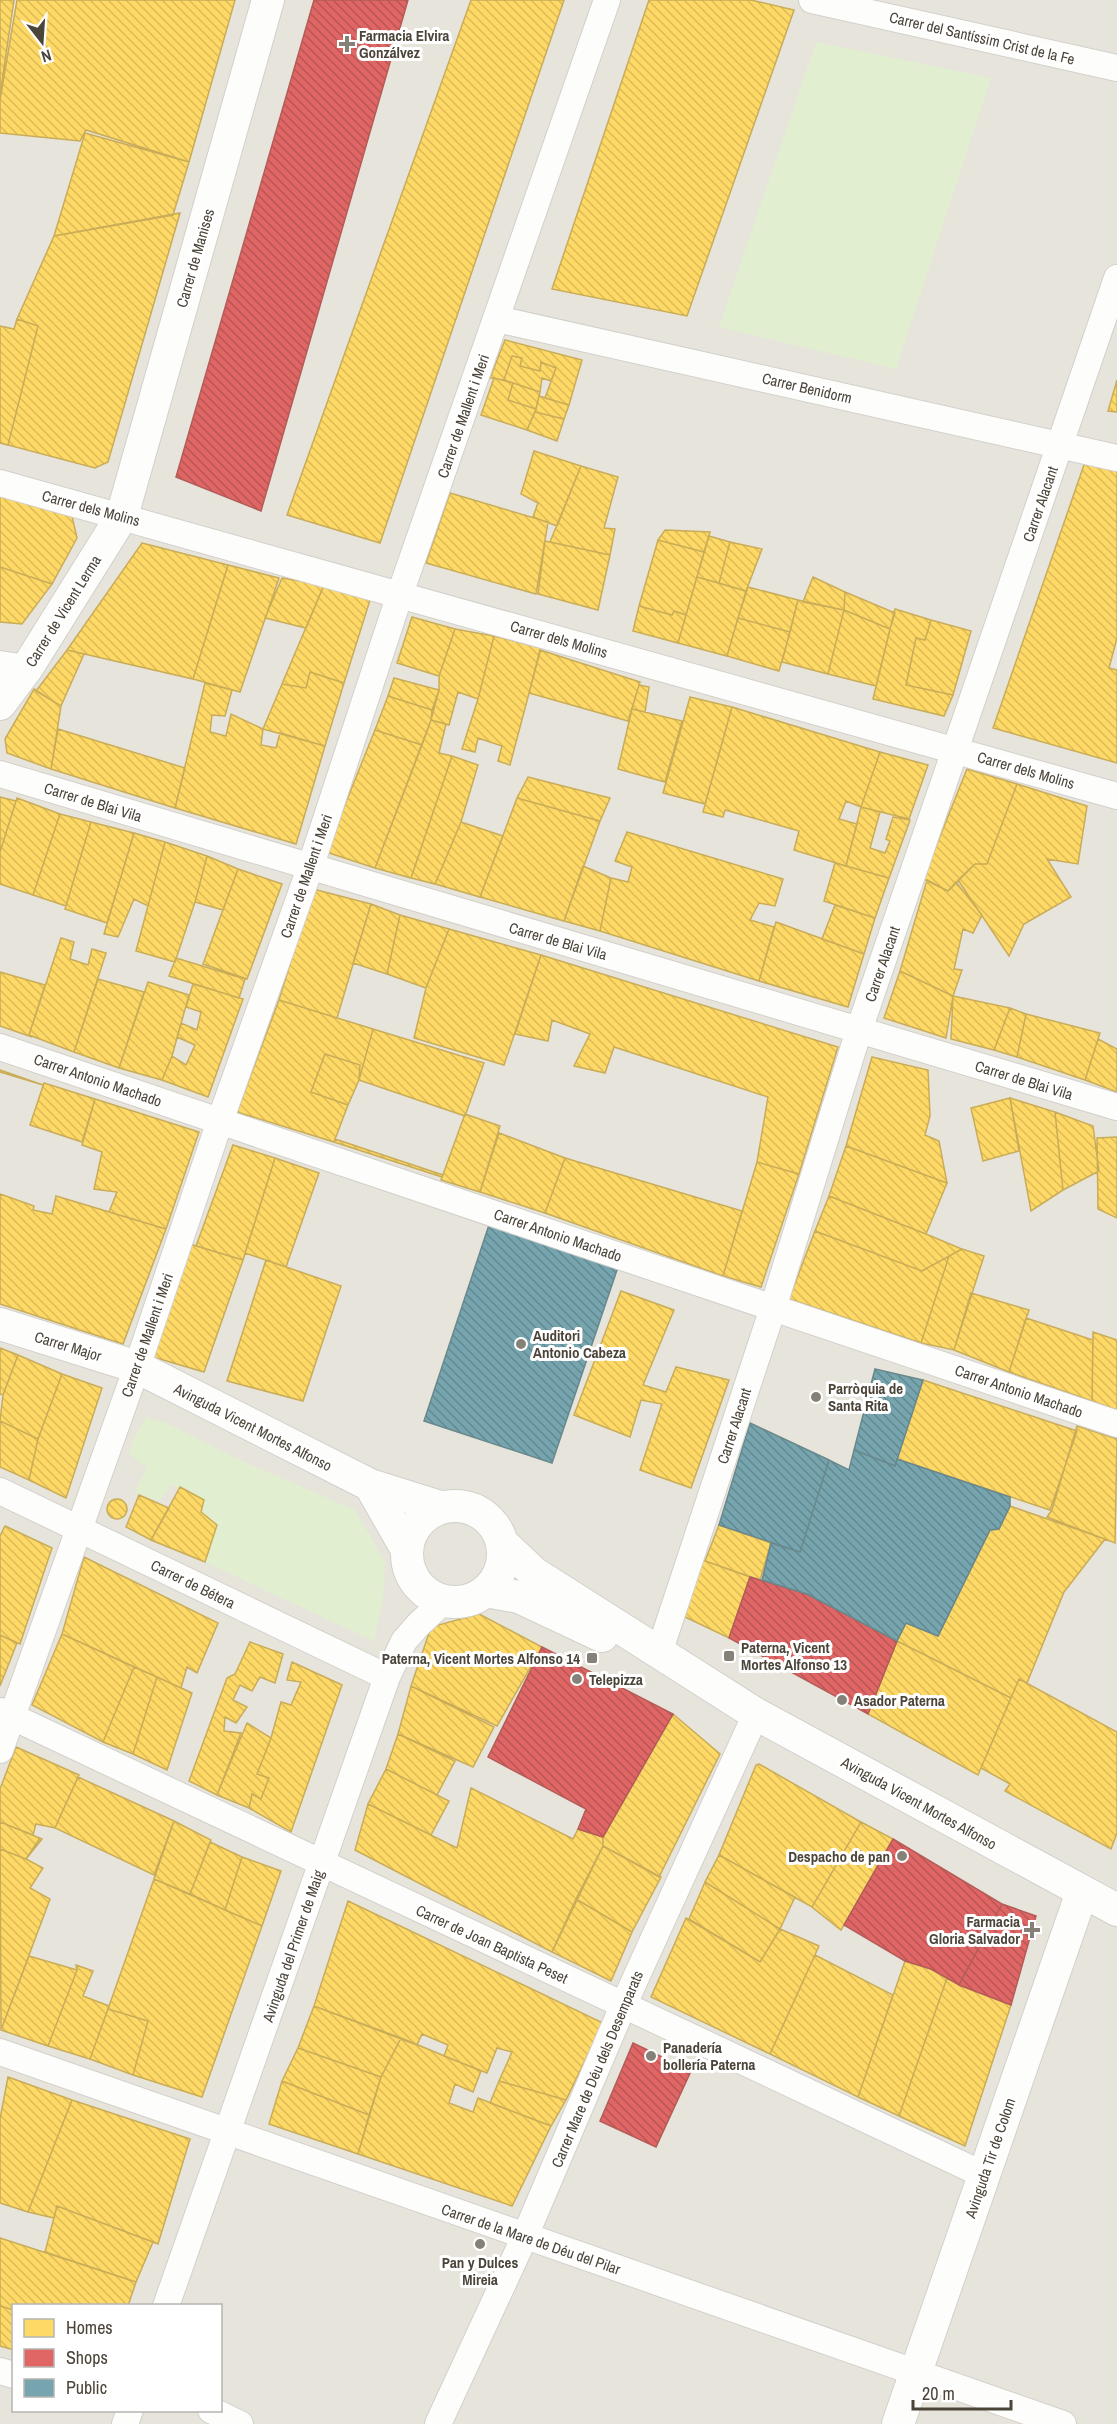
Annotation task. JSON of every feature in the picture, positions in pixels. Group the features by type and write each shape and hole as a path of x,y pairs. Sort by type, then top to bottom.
{"street":[{"name":"Carrer de Manises","path":"122,516 268,0"},
{"name":"Carrer de Mallent i Meri","path":"0,1750 6,1714 79,1529 137,1367 220,1121 310,868 400,594 607,0"},
{"name":"Carrer del Santíssim Crist de la Fe","path":"812,0 1117,68"},
{"name":"Carrer Alacant","path":"659,1653 773,1308 859,1030 1117,278"},
{"name":"Carrer Benidorm","path":"497,319 1117,458"},
{"name":"Carrer dels Molins","path":"0,483 1117,796"},
{"name":"Carrer de Vicent Lerma","path":"0,704 13,666 122,516"},
{"name":"Carrer de Blai Vila","path":"0,774 1117,1107"},
{"name":"Carrer Antonio Machado","path":"0,1047 1117,1424"},
{"name":"Carrer Major","path":"0,1324 137,1367"},
{"name":"Avinguda Vicent Mortes Alfonso","path":"137,1367 370,1485 440,1508"},
{"path":"370,1485 406,1548 409,1572 423,1591 444,1601 466,1601 486,1591 501,1570 502,1543 489,1520 466,1507 440,1508 417,1523 406,1548"},
{"name":"Carrer de Bétera","path":"0,1491 387,1677"},
{"name":"Avinguda Vicent Mortes Alfonso","path":"502,1543 534,1572 722,1694 1117,1910"},
{"name":"Avinguda Vicent Mortes Alfonso","path":"486,1591 519,1597 722,1694"},
{"name":"Avinguda del Primer de Maig","path":"167,2304 387,1677 404,1641 444,1601"},
{"name":"Carrer de Joan Baptista Peset","path":"6,1714 984,2175"},
{"name":"Carrer Mare de Déu dels Desemparats","path":"438,2424 525,2236 623,2006 756,1714"},
{"name":"Avinguda Tir de Colom","path":"898,2424 1082,1892"},
{"name":"Carrer de la Mare de Déu del Pilar","path":"0,2052 1063,2424"},
{"path":"215,2412 240,2424"}],"shaded area":[{"path":"0,0 1117,0 1117,2424 0,2424"}],"green space":[{"path":"816,42 991,78 896,369 719,327"},
{"path":"147,1417 168,1424 231,1456 355,1510 385,1562 383,1600 374,1641 205,1562 217,1526 201,1512 201,1500 172,1485 159,1501 134,1493 147,1468 128,1453 135,1435"}],"building: Homes":[{"path":"0,0 14,0 0,95"},
{"path":"17,0 235,0 189,162 86,130 80,141 0,133 0,100"},
{"path":"471,0 564,0 380,543 287,515"},
{"path":"649,0 751,0 794,10 687,316 552,289"},
{"path":"85,133 189,162 173,215 54,236"},
{"path":"180,213 108,462 95,468 8,445 38,326 17,319 54,236"},
{"path":"17,319 38,326 8,445 0,443 0,326 14,329"},
{"path":"505,340 582,360 569,405 545,398 556,368 541,362 540,371 520,366 522,358 512,356 504,380 490,378"},
{"path":"512,356 522,358 520,366 540,371 541,362 556,368 551,381 542,378 540,392 504,380"},
{"path":"494,378 513,383 508,400 536,409 527,430 481,415"},
{"path":"1117,380 1117,412 1108,411"},
{"path":"513,383 540,392 536,409 508,400"},
{"path":"539,396 569,405 564,419 535,412"},
{"path":"535,412 564,419 557,441 527,430"},
{"path":"534,451 581,466 557,526 533,517 538,503 521,494"},
{"path":"1085,462 1117,470 1117,638 1109,668 1117,670 1117,763 993,728"},
{"path":"581,466 618,477 604,528 615,529 610,555 550,542"},
{"path":"450,493 548,522 536,594 426,563"},
{"path":"0,494 71,512 77,538 52,584 0,567"},
{"path":"665,530 710,532 704,552 658,540"},
{"path":"709,536 730,542 719,583 697,577"},
{"path":"658,540 704,552 686,615 674,611 672,615 639,606"},
{"path":"545,541 610,555 598,610 538,594"},
{"path":"730,542 762,549 746,591 719,583"},
{"path":"142,543 228,565 193,679 67,650"},
{"path":"228,565 279,578 240,692 193,679"},
{"path":"0,567 52,584 22,624 0,622"},
{"path":"697,577 746,591 727,656 678,643"},
{"path":"813,577 845,592 844,610 803,602"},
{"path":"282,578 324,585 306,628 265,618"},
{"path":"324,585 370,600 344,683 310,672 306,688 282,684"},
{"path":"748,587 798,600 790,632 738,618"},
{"path":"845,592 895,613 890,629 844,610"},
{"path":"798,600 844,610 828,674 782,662"},
{"path":"639,606 672,615 674,611 686,615 678,643 633,631"},
{"path":"895,609 931,620 925,640 916,638 906,685 953,695 944,716 873,699"},
{"path":"844,610 890,629 876,686 828,674"},
{"path":"412,617 455,629 439,676 397,663"},
{"path":"738,618 790,632 779,671 727,656"},
{"path":"931,620 971,631 953,695 906,685 916,638 925,640"},
{"path":"455,629 494,636 478,699 458,692 449,725 431,720 439,690 439,676"},
{"path":"494,636 541,648 510,765 498,761 502,746 478,738 475,752 462,749"},
{"path":"67,650 84,654 61,706 36,691"},
{"path":"540,650 640,682 628,721 529,693"},
{"path":"310,672 344,683 325,746 263,729 282,684 306,688"},
{"path":"394,678 439,690 432,710 388,696"},
{"path":"205,683 232,690 225,716 212,715 210,732 226,736 231,714 263,729 261,745 276,748 280,733 325,746 296,844 175,808"},
{"path":"639,685 649,687 645,712 632,709"},
{"path":"34,689 61,706 51,769 7,753 5,739"},
{"path":"388,696 432,710 422,745 375,730"},
{"path":"690,697 732,707 705,804 663,793"},
{"path":"732,707 880,752 861,807 846,801 839,819 857,824 846,866 794,850 799,831 725,810 723,817 703,812"},
{"path":"632,709 682,721 665,782 618,769"},
{"path":"431,720 446,724 439,753 452,756 411,878 375,868"},
{"path":"58,729 185,768 175,808 51,769"},
{"path":"375,730 422,745 375,868 326,852"},
{"path":"880,752 928,765 909,819 861,807"},
{"path":"452,756 478,765 461,822 435,884 411,878"},
{"path":"967,769 1017,784 987,864 975,864 948,891 923,879"},
{"path":"528,777 610,798 600,821 517,798"},
{"path":"1017,784 1087,806 1078,864 1047,859 1071,897 1024,924 1009,956 958,880 975,864 987,864"},
{"path":"0,797 16,801 0,852"},
{"path":"17,798 60,814 33,895 0,884 0,852"},
{"path":"517,798 600,821 564,921 480,897"},
{"path":"861,807 880,812 870,848 885,853 890,841 886,839 893,817 910,820 889,878 846,866"},
{"path":"60,814 91,822 66,906 33,895"},
{"path":"91,822 134,833 107,923 65,909"},
{"path":"461,822 503,836 480,897 435,884"},
{"path":"627,832 783,879 775,906 759,903 750,920 774,927 759,981 600,931 611,878 628,882 632,867 615,861"},
{"path":"134,833 165,842 148,906 134,899 118,937 104,934"},
{"path":"165,842 207,856 195,902 175,962 136,951"},
{"path":"207,856 238,869 223,910 195,902"},
{"path":"835,863 889,878 875,918 824,901"},
{"path":"583,866 611,878 600,931 564,921"},
{"path":"238,869 282,884 247,979 203,964"},
{"path":"927,880 948,891 956,882 982,915 973,933 963,929 954,969 962,970 953,996 900,971"},
{"path":"313,889 371,904 337,1018 279,1000"},
{"path":"371,904 400,915 387,974 353,963"},
{"path":"835,905 875,918 864,954 822,939"},
{"path":"400,915 449,929 426,988 387,974"},
{"path":"776,922 864,954 848,1007 759,981"},
{"path":"449,929 541,955 504,1065 414,1038 426,988"},
{"path":"61,938 74,942 70,959 88,965 92,949 106,953 74,1052 29,1035"},
{"path":"541,955 838,1047 799,1174 757,1162 768,1097 614,1047 605,1073 574,1066 590,1034 552,1020 548,1041 515,1034"},
{"path":"176,958 245,979 239,998 169,976"},
{"path":"900,971 953,996 946,1038 884,1018"},
{"path":"0,972 45,985 29,1035 32,1037 0,1026"},
{"path":"98,979 144,992 119,1068 74,1052"},
{"path":"148,982 189,995 172,1056 162,1080 119,1068"},
{"path":"193,984 243,999 208,1097 162,1080 172,1056 186,1065 195,1045 177,1037 181,1023 197,1030 201,1012 186,1007"},
{"path":"953,996 1010,1008 994,1050 951,1039"},
{"path":"279,1000 373,1029 359,1080 360,1065 325,1054 311,1092 348,1105 334,1142 237,1112"},
{"path":"1010,1008 1026,1014 1017,1057 994,1050"},
{"path":"1026,1014 1100,1033 1085,1080 1017,1057"},
{"path":"373,1029 484,1063 465,1116 359,1080"},
{"path":"1098,1039 1117,1049 1117,1092 1085,1080"},
{"path":"325,1054 360,1065 359,1080 348,1105 311,1092"},
{"path":"872,1057 928,1070 930,1116 925,1135 939,1141 947,1183 846,1146"},
{"path":"0,1070 43,1085 0,1072"},
{"path":"44,1083 95,1099 82,1142 30,1125"},
{"path":"1010,1098 1019,1151 983,1161 971,1108"},
{"path":"1010,1098 1055,1112 1063,1190 1031,1211"},
{"path":"95,1099 199,1132 166,1229 109,1212 117,1192 94,1189 102,1152 82,1145"},
{"path":"1055,1112 1093,1126 1099,1171 1063,1190"},
{"path":"465,1114 500,1126 480,1192 441,1180"},
{"path":"499,1133 565,1158 545,1213 480,1192"},
{"path":"1117,1137 1117,1218 1098,1209 1097,1138"},
{"path":"335,1139 443,1175 442,1177 334,1142"},
{"path":"233,1145 275,1158 243,1260 196,1246"},
{"path":"846,1146 947,1183 926,1234 829,1196"},
{"path":"275,1158 319,1173 286,1267 245,1253"},
{"path":"565,1158 742,1211 723,1276 545,1213"},
{"path":"757,1162 799,1174 761,1287 723,1276"},
{"path":"0,1194 34,1206 33,1210 52,1214 56,1196 166,1229 123,1344 0,1304"},
{"path":"829,1196 962,1249 922,1271 815,1231"},
{"path":"815,1231 922,1271 949,1256 921,1343 789,1299"},
{"path":"190,1244 243,1260 204,1372 153,1357"},
{"path":"962,1249 984,1256 954,1350 921,1343 949,1256"},
{"path":"266,1260 341,1286 303,1401 227,1381"},
{"path":"621,1291 674,1310 643,1385 666,1392 676,1367 729,1380 691,1488 640,1470 662,1404 641,1400 630,1437 574,1415"},
{"path":"971,1293 1029,1310 1009,1372 954,1350"},
{"path":"1026,1318 1093,1340 1092,1401 1009,1372"},
{"path":"1093,1332 1117,1340 1117,1410 1092,1401"},
{"path":"0,1348 18,1355 3,1395 0,1394"},
{"path":"18,1355 62,1374 38,1439 0,1421 3,1395"},
{"path":"62,1374 102,1388 66,1498 29,1480 38,1439"},
{"path":"923,1380 1077,1431 1050,1510 897,1459"},
{"path":"0,1421 38,1439 29,1480 0,1467"},
{"path":"1077,1426 1117,1439 1115,1543 1047,1517 1052,1510"},
{"path":"180,1487 204,1500 201,1512 217,1525 205,1562 151,1540"},
{"path":"139,1495 169,1508 151,1540 126,1527"},
{"path":"117,1499 124,1502 127,1509 124,1516 117,1519 110,1516 107,1509 110,1502"},
{"path":"1010,1506 1105,1539 1064,1592 1027,1683 1019,1679 1011,1698 897,1641 906,1623 938,1636 990,1530 999,1529"},
{"path":"719,1525 771,1543 760,1580 705,1561"},
{"path":"5,1526 52,1548 20,1644 0,1635 0,1536"},
{"path":"84,1557 218,1623 197,1673 187,1667 181,1688 62,1634"},
{"path":"697,1558 750,1577 729,1638 681,1615"},
{"path":"479,1614 542,1647 497,1726 411,1686 431,1627"},
{"path":"62,1634 134,1667 103,1742 32,1705"},
{"path":"0,1635 17,1643 0,1686"},
{"path":"897,1641 1011,1698 978,1775 868,1714"},
{"path":"250,1642 283,1654 275,1683 260,1677 252,1691 240,1685 233,1700 247,1707 236,1723 225,1717 224,1731 241,1733 217,1795 189,1781 227,1678 235,1674"},
{"path":"292,1662 342,1685 291,1832 249,1808 252,1794 261,1799 269,1778 257,1774 271,1738 281,1702 291,1705 301,1682 287,1680"},
{"path":"134,1667 157,1677 133,1754 103,1742"},
{"path":"157,1677 192,1693 167,1770 133,1754"},
{"path":"1019,1679 1117,1732 1117,1833 1111,1849 1005,1791 1010,1784 981,1768"},
{"path":"411,1686 494,1727 473,1767 398,1734"},
{"path":"673,1714 720,1754 659,1877 603,1846 603,1837"},
{"path":"247,1723 271,1738 257,1774 269,1778 261,1799 252,1794 249,1808 217,1795"},
{"path":"398,1734 455,1761 437,1795 386,1769"},
{"path":"16,1747 79,1775 55,1828 36,1824 33,1835 0,1822 0,1789"},
{"path":"759,1764 861,1822 812,1907 719,1855 756,1765"},
{"path":"386,1769 449,1801 431,1835 368,1804"},
{"path":"78,1777 174,1821 154,1875 55,1828"},
{"path":"471,1788 573,1839 578,1829 603,1837 603,1846 552,1952 355,1850 368,1804 457,1848"},
{"path":"174,1821 211,1840 190,1894 154,1879"},
{"path":"0,1822 40,1838 26,1859 0,1849"},
{"path":"0,1822 42,1839 26,1859 43,1868 30,1888 50,1899 1,2030"},
{"path":"861,1822 893,1839 841,1930 812,1907"},
{"path":"210,1842 242,1857 225,1910 190,1894"},
{"path":"603,1846 661,1877 632,1932 576,1899"},
{"path":"719,1855 795,1897 780,1929 705,1882"},
{"path":"242,1857 281,1871 262,1926 225,1910"},
{"path":"154,1879 262,1926 202,2097 133,2075 148,2021 108,2009"},
{"path":"705,1882 780,1929 760,1962 689,1919"},
{"path":"576,1899 632,1932 611,1981 552,1952"},
{"path":"348,1901 603,2023 566,2100 499,2081 512,2052 497,2048 487,2073 444,2056 448,2045 422,2034 417,2045 314,2006"},
{"path":"686,1918 760,1962 780,1929 819,1946 770,2054 651,1997"},
{"path":"815,1955 893,1995 858,2097 770,2054"},
{"path":"29,1956 77,1970 48,2046 1,2030"},
{"path":"905,1961 931,1969 947,1978 899,2116 858,2097"},
{"path":"76,1965 93,1971 83,1996 109,2006 90,2059 48,2046 77,1970"},
{"path":"947,1978 1011,2005 965,2146 899,2116"},
{"path":"314,2006 401,2038 381,2077 298,2048"},
{"path":"108,2009 148,2021 133,2075 90,2059"},
{"path":"401,2038 481,2071 473,2092 455,2084 449,2103 473,2112 478,2098 551,2126 512,2206 358,2154 381,2077"},
{"path":"298,2048 381,2077 369,2115 282,2081"},
{"path":"8,2077 72,2100 28,2212 0,2203 0,2119"},
{"path":"282,2081 369,2115 358,2154 269,2124"},
{"path":"499,2081 566,2100 551,2126 490,2103"},
{"path":"72,2100 190,2139 158,2244 57,2206 54,2218 28,2212"},
{"path":"57,2206 153,2242 136,2282 45,2252"},
{"path":"0,2238 136,2282 129,2304 12,2304 12,2309 0,2306"},
{"path":"0,2306 12,2309 12,2349 0,2346"}],"building: Shops":[{"path":"314,0 408,0 261,511 176,477"},
{"path":"750,1577 807,1594 897,1641 868,1714 729,1638"},
{"path":"542,1647 673,1714 603,1837 578,1829 586,1809 488,1757"},
{"path":"893,1839 1002,1904 959,1985 931,1969 905,1961 844,1925"},
{"path":"1002,1904 1036,1916 1011,2005 959,1985"},
{"path":"633,2043 691,2071 656,2147 600,2121"}],"building: Public":[{"name":"Auditori Antonio Cabeza","path":"489,1225 618,1267 552,1463 424,1421"},
{"path":"875,1369 923,1380 895,1466 854,1450"},
{"path":"750,1423 829,1460 800,1552 719,1525"},
{"path":"854,1450 895,1466 897,1459 1010,1497 1010,1506 999,1529 990,1530 938,1636 906,1623 897,1641 807,1594 762,1580 771,1543 800,1552 829,1460 849,1470"}],"place":[{"name":"Farmacia Elvira Gonzálvez","path":"347,44"},
{"name":"Auditori Antonio Cabeza","path":"521,1344"},
{"name":"Parròquia de Santa Rita","path":"816,1397"},
{"name":"Paterna, Vicent Mortes Alfonso 13","path":"729,1656"},
{"name":"Paterna, Vicent Mortes Alfonso 14","path":"592,1658"},
{"name":"Telepizza","path":"577,1679"},
{"name":"Asador Paterna","path":"842,1700"},
{"name":"Despacho de pan","path":"902,1856"},
{"name":"Farmacia Gloria Salvador","path":"1032,1930"},
{"name":"Panadería bollería Paterna","path":"651,2056"},
{"name":"Pan y Dulces Mireia","path":"480,2244"}]}
